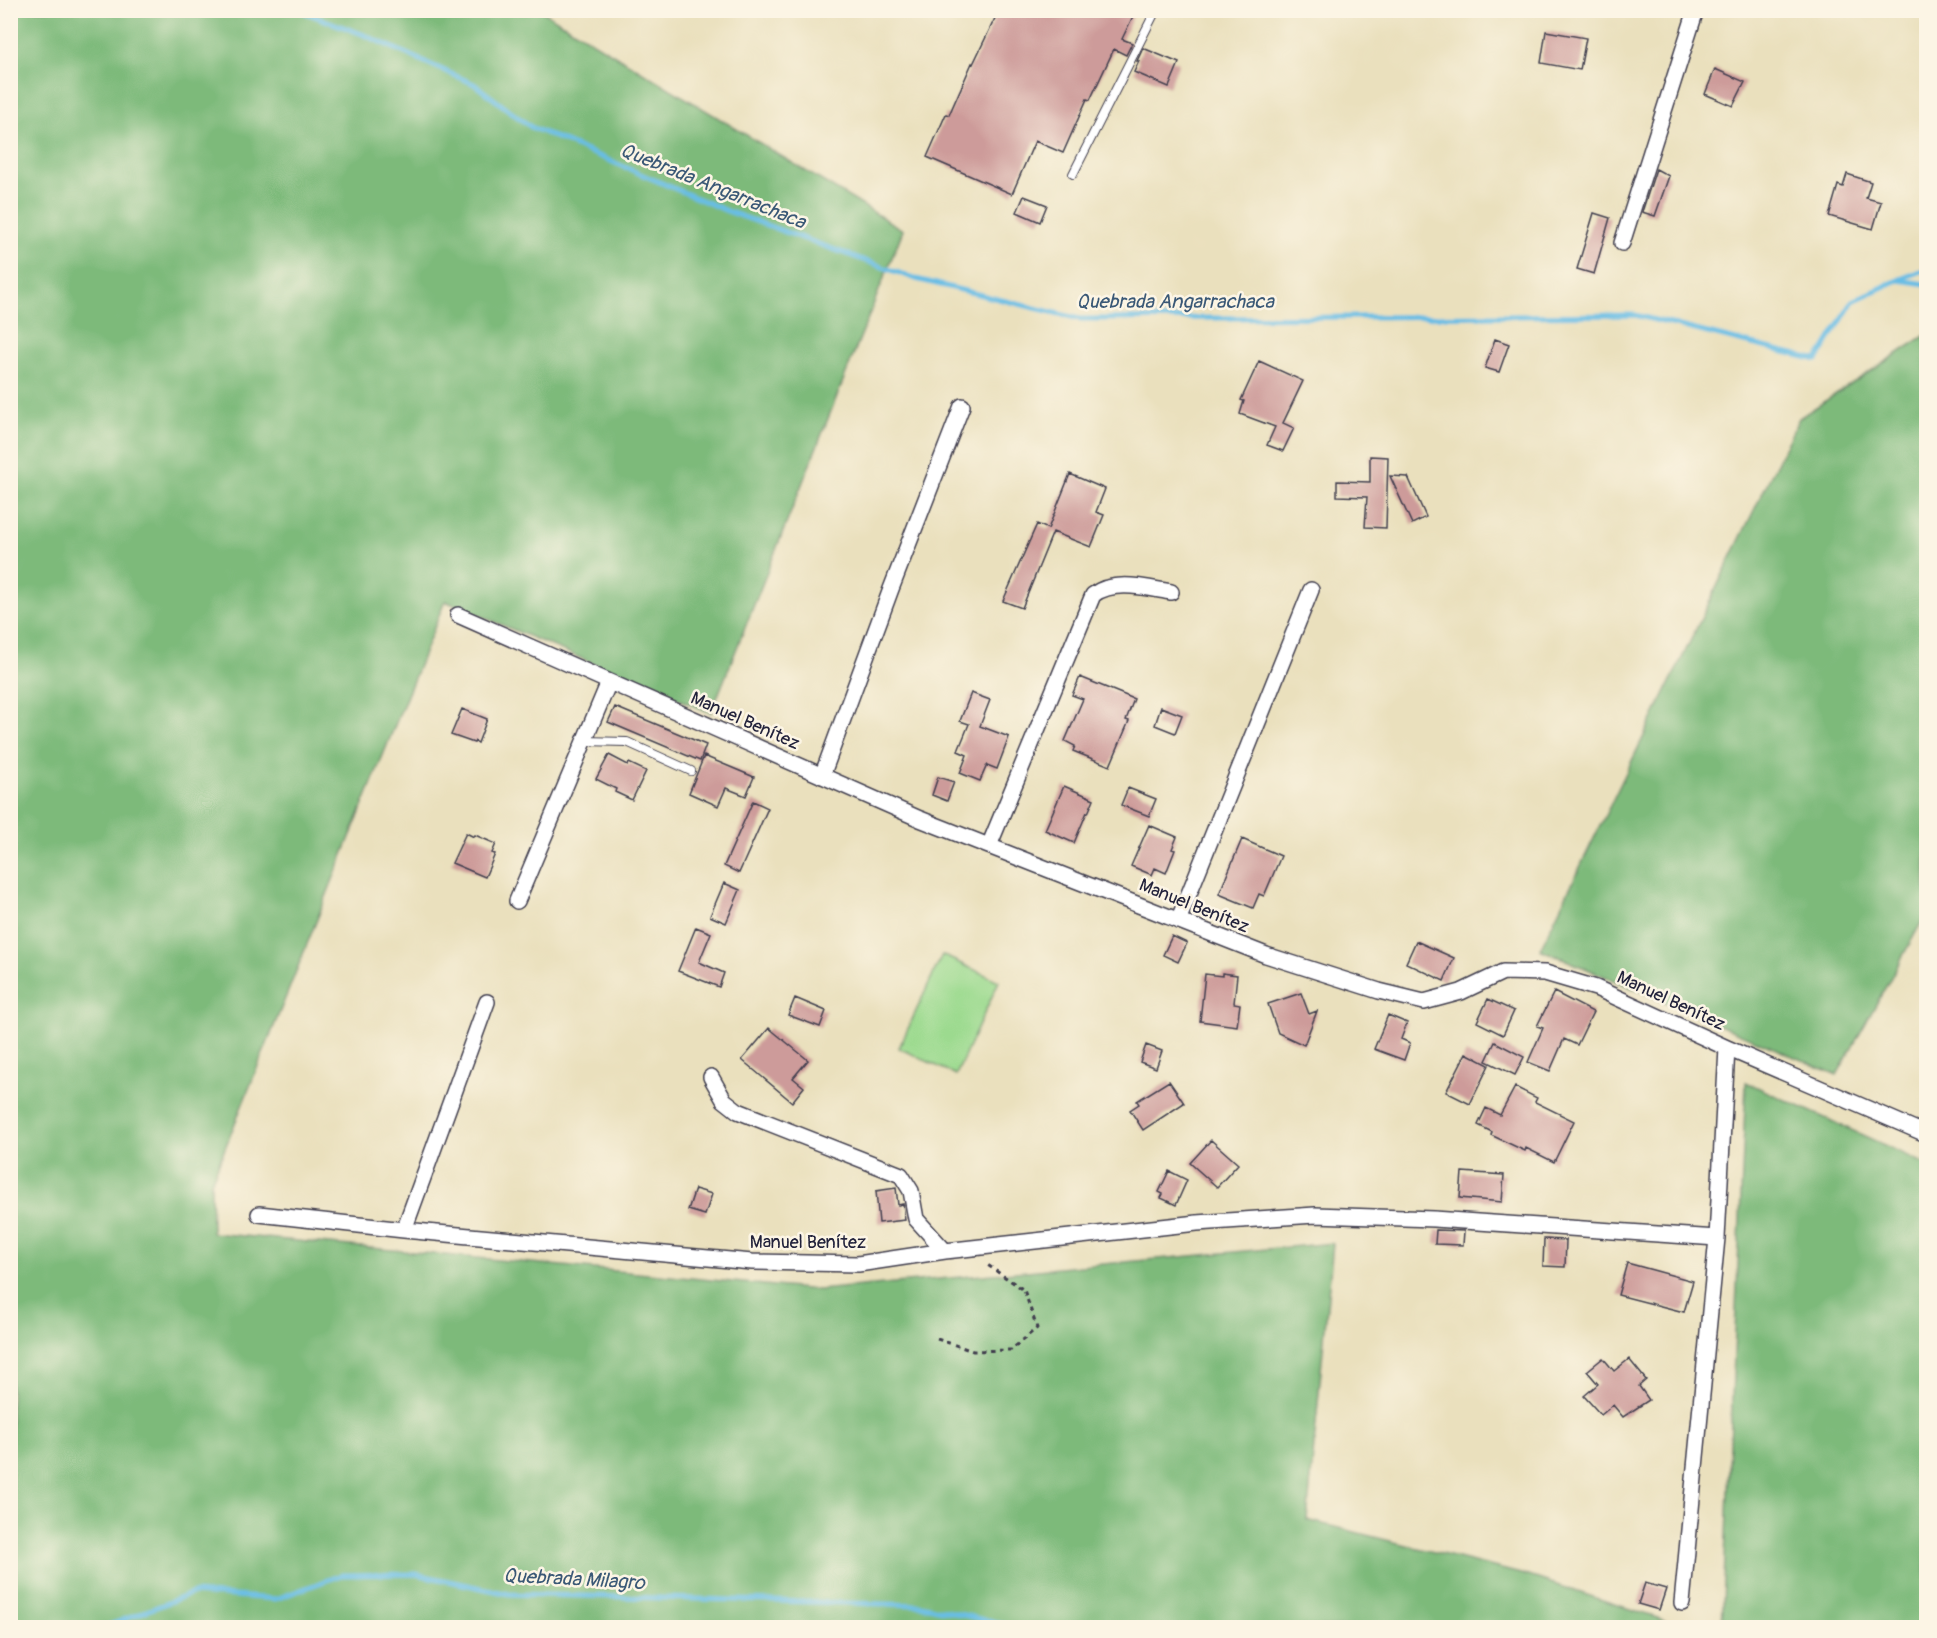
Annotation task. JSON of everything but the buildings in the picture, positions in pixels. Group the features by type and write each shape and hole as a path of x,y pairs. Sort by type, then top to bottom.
{"street":[{"path":"1622,243 1696,10"},
{"path":"822,776 962,406"},
{"path":"989,846 1093,596 1101,589 1113,586 1171,592"},
{"path":"1178,921 1311,590"},
{"name":"Manuel Benítez","path":"458,615 920,819 1266,955 1379,992 1424,1002 1461,992 1503,972 1545,973 1596,988 1727,1048 1926,1134"},
{"path":"518,901 609,682"},
{"path":"404,1230 487,1002"},
{"path":"1682,1603 1717,1238 1727,1048"},
{"path":"711,1077 724,1100 738,1111 901,1175 911,1191 916,1219 945,1251"},
{"name":"Manuel Benítez","path":"259,1214 404,1230 752,1262 858,1264 945,1251 1197,1223 1314,1215 1434,1219 1717,1238"}],"lane":[{"path":"1073,174 1156,10"},
{"path":"583,741 627,742 691,771"}],"path":[{"path":"937,1339 973,1351 1011,1350 1036,1328 1024,1290 983,1262"}],"green space":[{"path":"11,10 542,11 903,230 711,713 445,601 211,1183 212,1233 818,1290 1333,1243 1307,1520 1529,1576 1685,1627 11,1627"},
{"path":"1926,335 1926,914 1837,1075 1540,949 1799,418"},
{"path":"942,955 999,981 956,1075 899,1048"},
{"path":"1746,1082 1926,1164 1926,1627 1722,1627"}],"waterway":[{"name":"Quebrada Angarrachaca","path":"298,10 362,34 474,84 531,127 727,211 916,279 1080,319 1635,315 1817,360 1853,301 1898,280 1926,284"},
{"path":"1900,279 1926,269"},
{"name":"Quebrada Milagro","path":"102,1628 193,1593 276,1599 341,1575 416,1574 509,1594 921,1605 1018,1628"}]}
